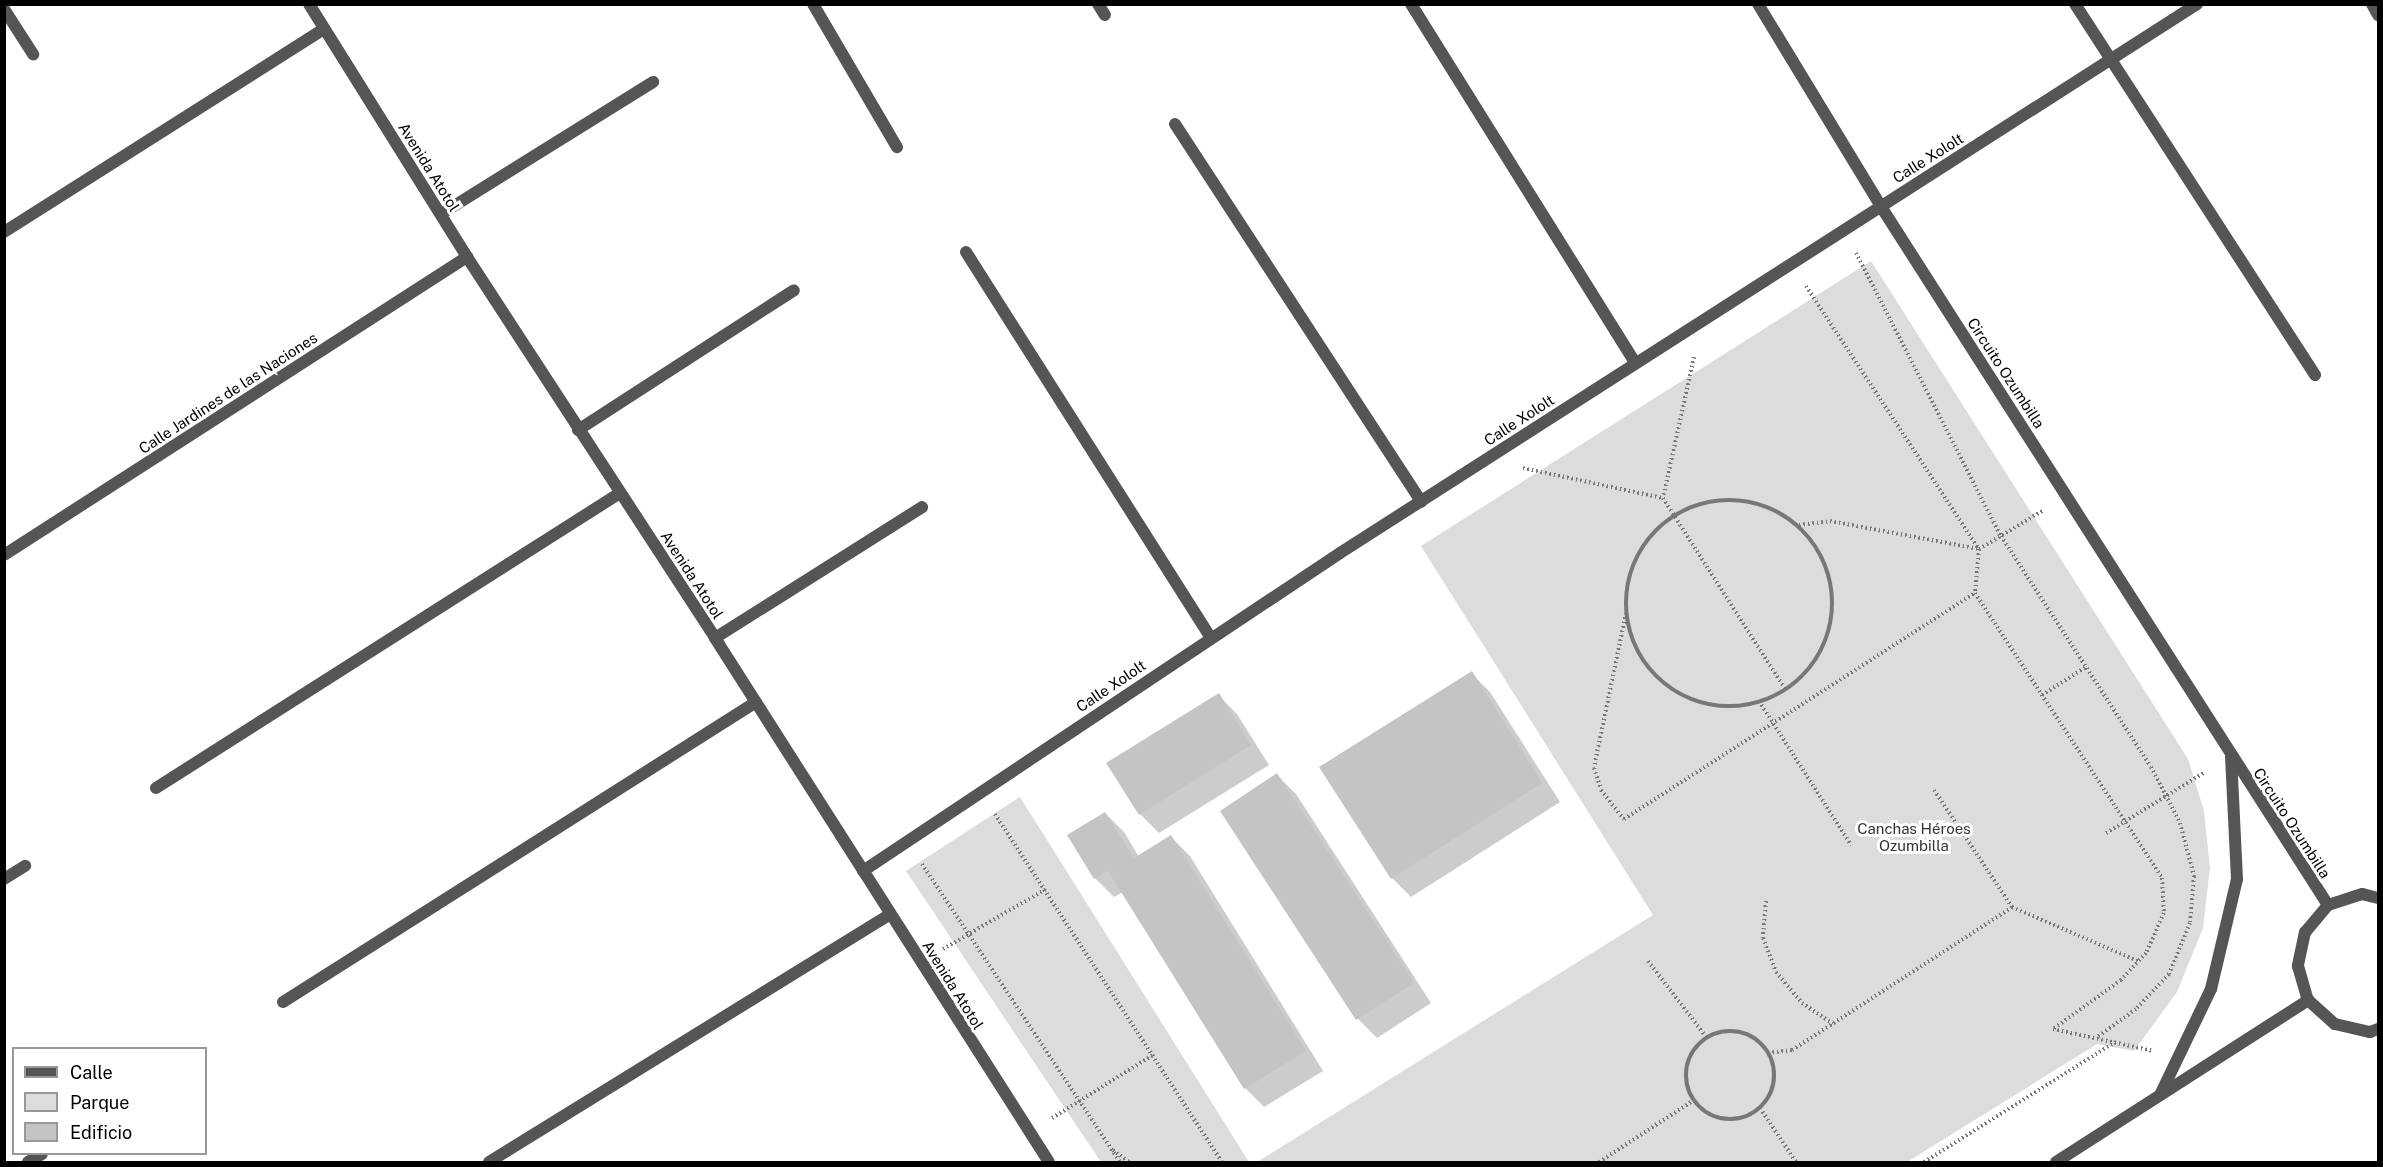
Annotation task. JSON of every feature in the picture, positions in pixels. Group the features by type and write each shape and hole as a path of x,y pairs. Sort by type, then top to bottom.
{"street":[{"name":"Avenida Atotol","path":"309,4 578,430 715,638 1049,1162"},
{"path":"813,4 897,147"},
{"path":"1411,4 1635,363"},
{"name":"Circuito Ozumbilla","path":"1758,4 1880,205 2328,905"},
{"path":"2075,4 2315,375"},
{"name":"Calle Xololt","path":"863,871 1211,638 1484,460 2197,4"},
{"path":"2372,4 2379,15"},
{"path":"4,9 33,54"},
{"path":"4,232 324,29"},
{"path":"441,214 653,82"},
{"path":"1175,124 1421,502"},
{"path":"966,252 1211,638"},
{"name":"Calle Jardines de las Naciones","path":"4,555 468,257"},
{"path":"578,430 794,290"},
{"path":"156,788 620,493"},
{"path":"715,638 922,507"},
{"path":"283,1002 756,702"},
{"name":"Circuito Ozumbilla","path":"2160,1095 2211,989 2237,879 2231,756"},
{"path":"4,879 25,866"},
{"path":"2379,898 2362,894 2328,905 2304,932 2298,966 2308,1000 2335,1024 2370,1032 2379,1029"},
{"path":"489,1162 890,914"},
{"path":"2056,1162 2308,1000"}],"path":[{"path":"1844,229 2001,536 2151,767 2180,823 2194,876 2190,923 2169,974 2136,1009 2096,1038"},
{"path":"1791,262 1979,549 1975,593 2162,878 2164,913 2146,953 2121,980 2053,1029 2179,1057"},
{"path":"1663,498 1702,320"},
{"path":"1484,460 1663,498 1785,689"},
{"path":"1798,525 1830,521 1979,549 2066,496"},
{"path":"1626,613 1636,647 1654,674 1680,694 1710,705 1743,706 1774,697 1801,678 1821,653 1832,622 1831,587 1820,554 1798,525 1768,507 1734,499 1698,503 1674,515 1642,545 1628,577 1626,613 1594,768 1601,790 1624,819 1975,593"},
{"path":"2042,695 2086,667"},
{"path":"1759,701 1851,845"},
{"path":"2106,832 2231,756"},
{"path":"1934,790 2012,908 2138,961"},
{"path":"980,792 1046,889 1222,1162"},
{"path":"906,841 1120,1162"},
{"path":"921,963 1046,889"},
{"path":"1766,901 1763,938 1776,972 1802,1004 1833,1024"},
{"path":"1768,1053 1792,1050 2012,908"},
{"path":"1648,961 1707,1038"},
{"path":"1734,1031 1760,1042 1768,1053 1773,1067 1774,1082 1769,1096 1760,1108 1748,1116 1733,1119 1718,1117 1705,1111 1694,1100 1686,1073 1689,1059 1696,1046 1707,1038 1720,1032 1734,1031"},
{"path":"1924,1162 2115,1042"},
{"path":"1028,1132 1154,1055"},
{"path":"1599,1162 1694,1100"},
{"path":"1760,1108 1796,1162"},
{"path":"1110,1148 1129,1162"}],"green space":[{"name":"Canchas Héroes Ozumbilla","path":"1871,261 2188,759 2204,811 2210,868 2203,928 2177,992 2134,1051 2097,1044 1907,1162 1257,1162 1653,915 1421,546"},
{"path":"1020,797 1249,1162 1101,1162 906,871"}],"building":[{"path":"1472,671 1542,783 1391,879 1319,767"},
{"path":"1219,693 1251,745 1139,815 1106,763"},
{"path":"1277,773 1414,983 1356,1020 1220,811"},
{"path":"1105,812 1134,858 1171,835 1306,1051 1244,1089 1108,871 1094,879 1067,835"}]}
